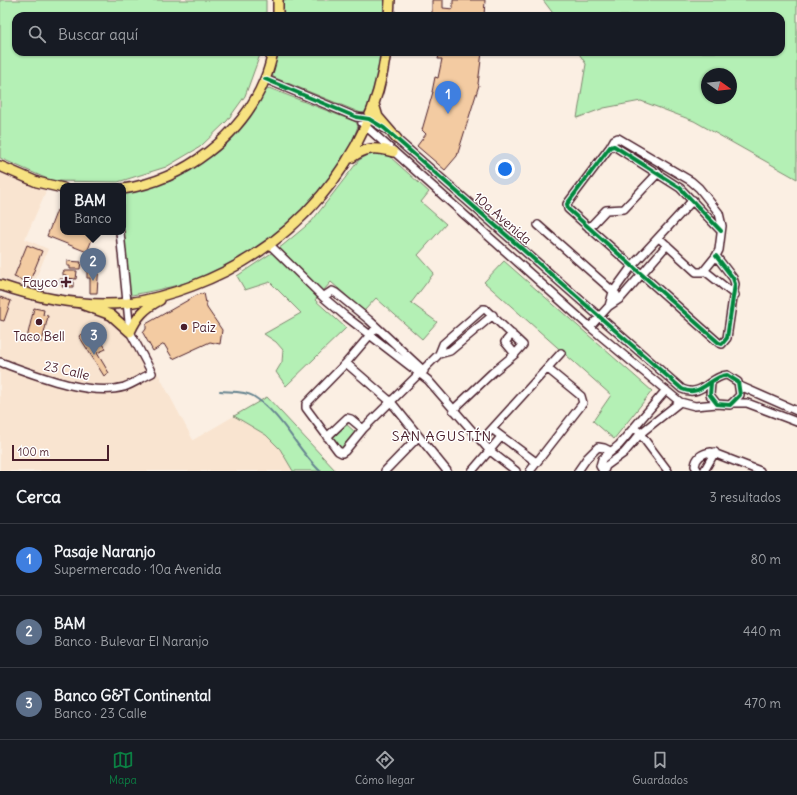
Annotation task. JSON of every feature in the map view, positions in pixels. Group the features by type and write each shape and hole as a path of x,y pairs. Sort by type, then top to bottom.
{"main road":[{"path":"278,0 278,12"},
{"path":"390,0 390,12"},
{"path":"126,188 165,177 186,167 203,156 220,142 237,123 265,79 272,56"},
{"path":"0,285 55,301 128,303 152,299 178,291 226,272 270,245 312,208 324,194 346,161 367,123 374,104 385,56"},
{"path":"374,104 378,117 397,140"},
{"path":"346,161 367,148 377,147 393,152"},
{"path":"0,166 37,182 60,187"},
{"path":"75,302 108,313 130,332 136,319 145,309 178,291"}],"street":[{"name":"10a Avenida","path":"265,79 356,117 397,140 494,223 682,389 693,391 712,383"},
{"name":"10a Avenida","path":"367,123 393,152 440,195 486,232 590,327 680,402"},
{"path":"658,238 696,272 701,273 705,271 716,256 721,231 721,221 718,213 699,188 691,181 622,139 615,138 610,147 567,204 568,209 721,344 726,342 728,338 735,295 735,284 733,278 716,256"},
{"path":"610,147 616,146 680,188 721,231"},
{"path":"589,228 606,210 622,210 625,208 658,174"},
{"path":"610,306 613,292 632,266 693,200"},
{"path":"486,232 494,223"},
{"path":"538,225 621,298"},
{"path":"120,235 130,332"},
{"path":"270,245 323,297 344,315 422,373"},
{"path":"590,327 610,306 621,298 667,245"},
{"path":"705,271 735,295"},
{"path":"323,297 332,291 369,320 422,373 489,450 516,471"},
{"path":"376,328 346,363 306,404 306,408 327,437 342,453 363,429 422,373 439,354 444,344 483,309 488,310 523,345 453,410"},
{"path":"439,354 450,351 493,315"},
{"path":"362,329 369,320"},
{"name":"23 Calle","path":"0,362 44,377 91,388 123,387 152,373 130,332"},
{"path":"512,334 505,342 515,354"},
{"path":"481,441 493,430 561,353"},
{"path":"346,363 391,402 447,471"},
{"path":"530,471 583,403 581,396 548,369"},
{"path":"718,404 710,395 712,383 718,377 727,375 735,379 740,386 797,411"},
{"path":"734,403 740,395 740,386"},
{"path":"666,390 635,428 624,440 610,451 600,463 600,468 603,471 606,466 624,453 641,433 680,402 695,406 718,404 726,406 734,403 747,403 797,422"},
{"path":"327,437 347,418 363,429"},
{"path":"635,428 641,433 668,471"},
{"path":"493,430 536,462"},
{"path":"385,471 418,437"},
{"path":"472,471 501,437"},
{"path":"624,440 626,444 630,446"},
{"path":"578,471 598,447 610,451"},
{"path":"698,471 694,466 698,458 708,452 715,452 760,471"},
{"path":"704,471 715,452"}],"shaded area":[{"path":"0,171 46,191 25,239 48,249 32,288 0,278"},
{"path":"0,294 60,307 106,307 172,302 157,307 136,332 193,440 234,416 266,435 280,449 293,471 0,471"}],"green space":[{"path":"0,0 266,0 266,12 12,12 12,56 260,56 245,96 227,121 200,147 166,167 118,182 52,181 0,158"},
{"path":"283,0 384,0 383,12 284,12"},
{"path":"543,0 797,0 797,179 694,121 641,101 604,108 577,118 586,64 581,56 785,56 785,12 552,12"},
{"path":"277,56 381,56 380,65 368,107 365,112 361,113 273,77 272,71"},
{"path":"269,88 356,122 358,126 350,145 329,180 316,196 286,225 233,264 211,275 192,281 142,293 132,295 129,294 123,235 126,235 126,193 171,181 190,171 215,153 236,133 261,95"},
{"path":"380,153 389,156 429,192 421,202 446,224 418,255 434,273 411,303 437,322 422,339 376,298 364,311 331,282 315,300 346,328 286,386 276,372 282,362 283,350 276,342 264,334 301,313 270,282 245,290 237,276 282,246 312,221 359,160 370,154"},
{"path":"504,261 652,391 614,439 593,421 611,395 484,282"},
{"path":"267,397 336,471 293,471 280,449 266,435 234,416"},
{"path":"345,423 355,432 340,449 330,440"}],"building":[{"path":"432,0 443,0 443,8 453,9 453,0 485,0 484,12 432,12"},
{"path":"439,56 482,56 479,85 457,156 445,170 417,146 426,134 422,130 433,92 435,77 438,78 442,59 438,59"},
{"path":"57,210 60,211 60,235 94,235 87,252 47,236"},
{"path":"27,245 42,251 29,283 14,277"},
{"path":"67,261 81,262 80,269 70,269 70,266 67,266"},
{"path":"87,264 99,264 97,293 90,293 90,278 87,278"},
{"path":"63,271 77,271 76,279 66,278 66,275 63,275"},
{"name":"Fayco","path":"60,279 73,280 73,287 62,287 63,284 60,284"},
{"name":"Paiz","path":"204,293 207,308 222,330 220,344 210,342 173,359 164,344 153,351 143,333 146,329 146,324 197,295"},
{"path":"0,297 11,301 4,321 0,320"},
{"name":"Taco Bell","path":"34,308 44,310 43,315 48,316 42,342 27,338"},
{"path":"86,332 98,335 106,349 97,353 109,373 104,376 79,336"}],"waterway":[{"path":"220,391 250,394 263,403 281,422 303,452 320,471"}],"cycle path":[{"path":"265,79 356,117 369,119 384,128 682,389 695,391 701,389 721,376 727,375 738,382 740,395 730,405 717,404 710,395 711,383"},
{"path":"716,256 733,278 735,284 727,338 722,344 719,343 568,209 567,204 610,147 614,146 680,188 721,231"}],"place":[{"name":"Pasaje Naranjo","path":"448,114"},
{"name":"BAM","path":"93,281"},
{"name":"Fayco","path":"66,282"},
{"name":"Taco Bell","path":"39,322"},
{"name":"Paiz","path":"184,327"},
{"name":"Banco G&T Continental","path":"94,355"}],"district":[{"name":"SAN AGUSTÍN","path":"442,436"}]}
